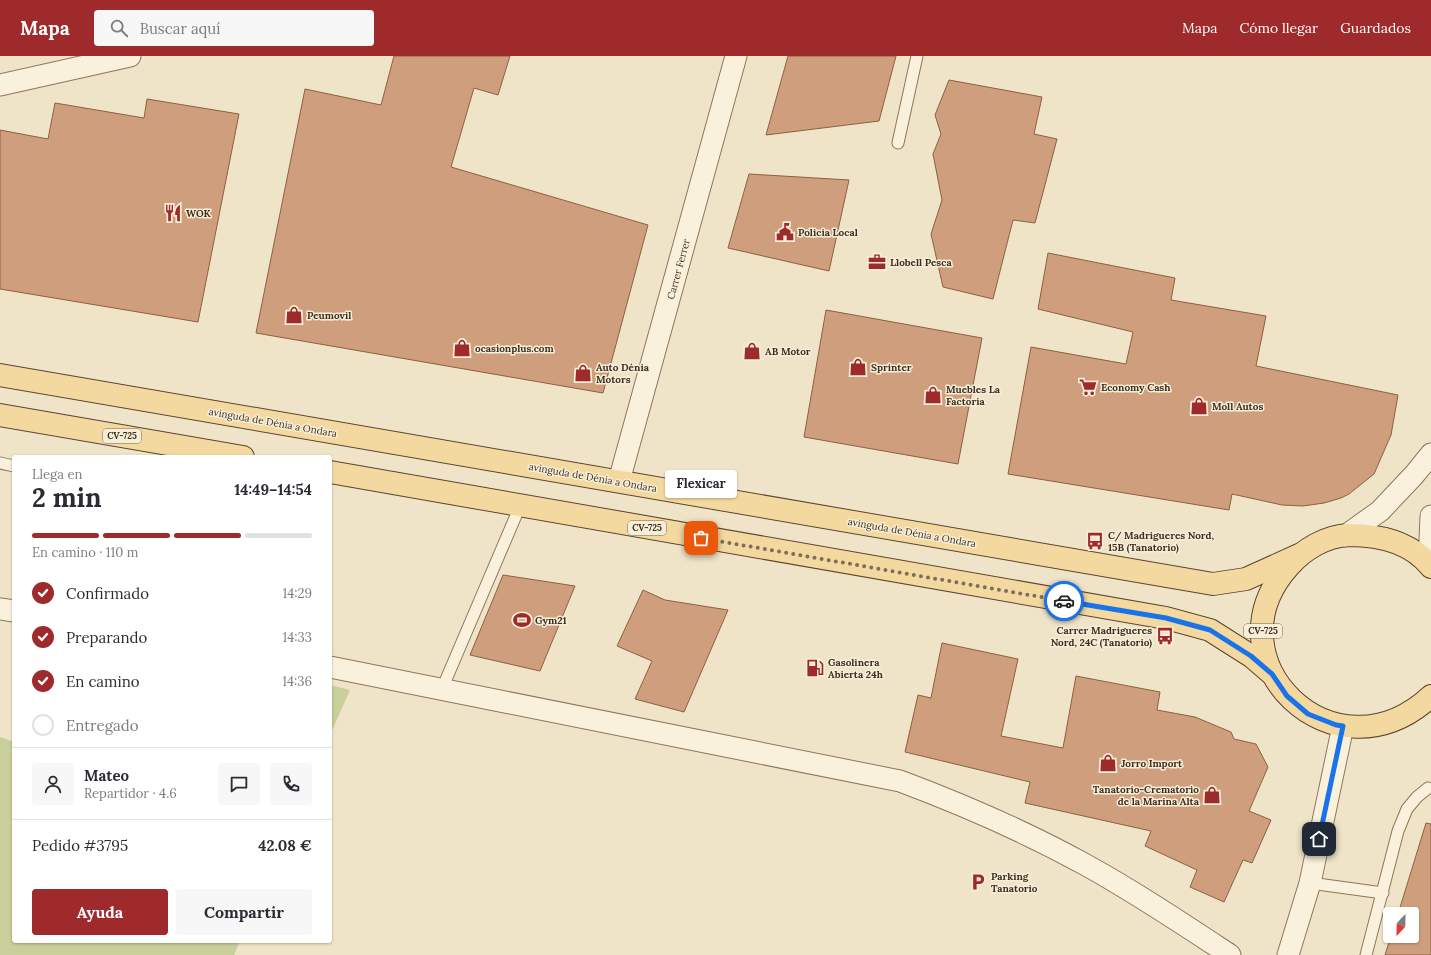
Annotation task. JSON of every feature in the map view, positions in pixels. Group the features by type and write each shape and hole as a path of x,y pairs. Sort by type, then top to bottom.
{"main road":[{"name":"avinguda de Dénia a Ondara","path":"0,375 1213,584 1246,579 1299,555"},
{"name":"CV-725","path":"0,415 231,455"},
{"name":"CV-725","path":"332,472 1166,618 1210,630 1251,656 1272,674 1287,696 1308,714 1336,725 1366,728 1395,721 1431,697"},
{"name":"CV-725","path":"1272,674 1262,642 1264,609 1277,579 1299,555 1321,542 1345,536 1368,535 1390,540 1411,550 1430,565"}],"street":[{"path":"0,84 130,56"},
{"name":"Carrer Ferrer","path":"620,481 736,56"},
{"path":"1345,536 1380,511 1414,475 1431,454"},
{"path":"1430,565 1431,516"},
{"path":"0,609 12,611"},
{"path":"332,667 900,781 950,800 1069,856 1144,900 1230,955"},
{"path":"1288,955 1310,883 1343,726"}],"lane":[{"path":"898,143 917,56"},
{"path":"0,464 12,466"},
{"path":"442,689 520,506"},
{"path":"1366,955 1398,831 1407,809 1417,797 1428,788"},
{"path":"1310,883 1383,893"}],"green space":[{"path":"332,686 350,690 332,730"},
{"path":"0,737 12,741 12,943 239,943 234,955 0,955"}],"building":[{"path":"394,56 510,56 498,95 474,88 451,167 648,225 603,393 256,333 305,89 381,105"},
{"path":"788,56 896,56 879,121 766,135"},
{"path":"949,80 1042,97 1034,134 1057,139 1035,223 1013,220 993,299 943,287 931,234 942,200 933,154 941,134 935,115"},
{"path":"147,99 239,114 198,322 0,289 0,130 48,139 55,103 144,118"},
{"name":"Policia Local","path":"749,174 849,180 829,271 728,248"},
{"path":"1048,253 1175,278 1171,300 1266,316 1256,366 1398,395 1391,435 1374,474 1349,494 1324,503 1303,506 1282,505 1232,494 1229,510 1008,474 1031,347 1126,364 1133,332 1038,309"},
{"path":"826,310 982,338 958,464 804,437"},
{"name":"Gym21","path":"503,575 575,586 540,671 470,655"},
{"path":"643,590 665,600 728,610 684,712 635,699 652,661 617,646"},
{"path":"942,643 1018,659 1001,736 1063,748 1076,676 1160,692 1157,710 1195,717 1231,732 1234,739 1256,744 1268,767 1249,811 1271,820 1252,863 1243,860 1224,902 1190,887 1197,870 1145,846 1151,831 1025,803 1030,782 905,752 918,695 931,698"},
{"path":"1426,823 1431,824 1431,955 1385,955 1389,943 1419,943 1419,907 1400,907"}],"way so far":[{"path":"701,538 1064,601"}],"place":[{"name":"WOK","path":"173,213"},
{"name":"Policia Local","path":"785,232"},
{"name":"Llobell Pesca","path":"877,262"},
{"name":"Peumovil","path":"294,315"},
{"name":"ocasionplus.com","path":"462,348"},
{"name":"AB Motor","path":"752,351"},
{"name":"Sprinter","path":"858,367"},
{"name":"Auto Dénia Motors","path":"583,373"},
{"name":"Economy Cash","path":"1088,387"},
{"name":"Muebles La Factoria","path":"933,395"},
{"name":"Moll Autos","path":"1199,406"},
{"name":"Flexicar","path":"701,538"},
{"name":"C/ Madrigueres Nord, 15B (Tanatorio)","path":"1095,541"},
{"name":"Gym21","path":"522,620"},
{"name":"Carrer Madrigueres Nord, 24C (Tanatorio)","path":"1165,636"},
{"name":"Gasolinera Abierta 24h","path":"815,668"},
{"name":"Jorro Import","path":"1108,763"},
{"name":"Tanatorio-Crematorio de la Marina Alta","path":"1212,795"},
{"name":"Parking Tanatorio","path":"978,882"}],"route":[{"path":"1064,601 1166,618 1210,630 1251,656 1272,674 1287,696 1308,714 1336,725 1343,726 1319,839"}]}
